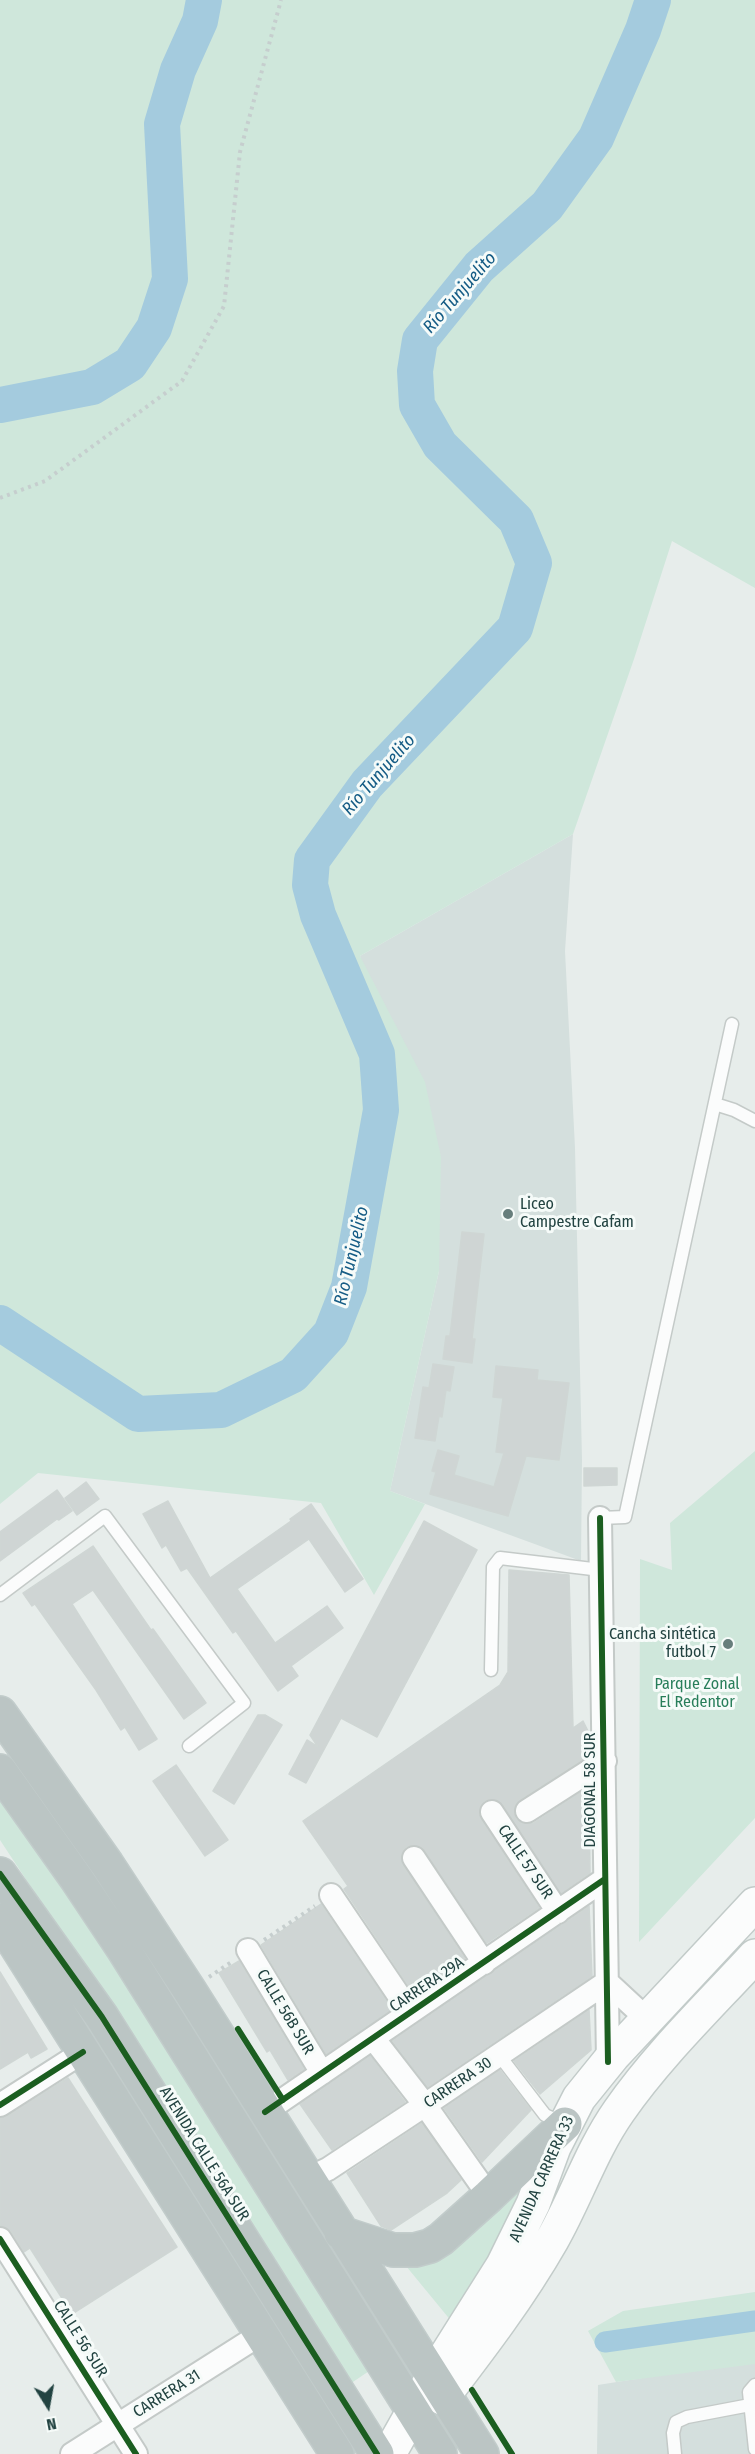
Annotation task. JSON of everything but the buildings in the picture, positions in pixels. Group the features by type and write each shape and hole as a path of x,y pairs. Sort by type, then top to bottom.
{"highway":[{"path":"0,1713 107,1864 190,1990 211,2028 482,2454"},
{"path":"0,1771 76,1878 440,2454"},
{"name":"AVENIDA CALLE 56A SUR","path":"0,1874 102,2017 377,2454"},
{"path":"0,1920 338,2454"},
{"path":"211,2028 222,2107"},
{"path":"167,2119 188,2217"},
{"path":"341,2233 393,2250 415,2250 441,2239 565,2124"}],"main road":[{"name":"AVENIDA CARRERA 33","path":"389,2454 439,2385 503,2265 532,2204 565,2124 579,2098 608,2062 755,1904"},
{"name":"AVENIDA CARRERA 33","path":"439,2385 524,2288 562,2222 601,2139 635,2089 755,1956"},
{"path":"648,2020 675,2043"},
{"path":"601,2139 608,2062"},
{"name":"AVENIDA CARRERA 33","path":"398,2454 417,2417"}],"street":[{"name":"DIAGONAL 58 SUR","path":"600,1518 608,2062"},
{"path":"527,1811 605,1761"},
{"name":"CALLE 57 SUR","path":"492,1812 558,1912"},
{"path":"414,1858 484,1963"},
{"name":"CARRERA 29A","path":"265,2112 605,1879"},
{"path":"331,1896 410,2012"},
{"name":"CALLE 56B SUR","path":"248,1950 322,2073"},
{"path":"607,1982 648,2020"},
{"name":"CARRERA 30","path":"307,2179 328,2169 607,1982"},
{"path":"373,2038 425,2105 489,2196"},
{"path":"0,2105 83,2052"},
{"name":"CALLE 56 SUR","path":"0,2239 136,2454"},
{"name":"CARRERA 31","path":"72,2454 261,2334"}],"lane":[{"path":"600,1518 625,1517 732,1024"},
{"path":"715,1104 734,1110 755,1121"},
{"path":"0,1595 105,1516 244,1703 189,1746"},
{"path":"491,1670 493,1568 500,1558 601,1570"},
{"path":"499,2055 545,2115 565,2124"},
{"path":"755,2385 749,2392 755,2449"},
{"path":"675,2454 673,2433 676,2422 687,2417 750,2405"}],"path":[{"path":"0,498 45,481 182,381 224,306 240,152 281,0"}],"shaded area":[{"name":"Liceo Campestre Cafam","path":"573,834 565,951 575,1148 582,1460 581,1561 390,1491 439,1271 360,956"},
{"path":"755,2360 755,2454 597,2454 598,2385"}],"green space":[{"path":"0,0 755,0 755,588 672,541 573,834 360,956 425,1082 441,1157 439,1271 390,1491 425,1504 374,1595 321,1503 38,1473 0,1504"},
{"name":"Parque Zonal El Redentor","path":"755,1451 755,1818 639,1942 640,1559 672,1570 670,1523"},
{"path":"0,1790 70,1891 375,2367 347,2386 81,1963 0,1840"},
{"path":"531,2170 519,2208 452,2322 406,2266 438,2258 465,2241 489,2219"},
{"path":"755,2292 755,2364 616,2382 588,2331 623,2311"}],"waterway":[{"name":"Río Tunjuelito","path":"0,405 92,387 130,364 154,328 170,279 162,124 178,70 200,21 204,0"},
{"name":"Río Tunjuelito","path":"0,1323 138,1414 221,1410 293,1375 331,1333 349,1287 381,1110 377,1054 318,915 310,885 312,860 367,784 515,628 534,563 516,520 440,445 417,405 415,371 420,340 479,267 547,206 596,138 643,30 653,0"},
{"path":"605,2342 755,2321"}],"cycle path":[{"path":"600,1518 608,2062"},
{"path":"0,1874 102,2017 377,2454"},
{"path":"265,2112 605,1879"},
{"path":"238,2029 283,2100"},
{"path":"0,2105 83,2052"},
{"path":"0,2239 136,2454"},
{"path":"472,2390 512,2454"}],"place":[{"name":"Liceo Campestre Cafam","path":"508,1214"},
{"name":"Cancha sintética futbol 7","path":"728,1644"}]}
